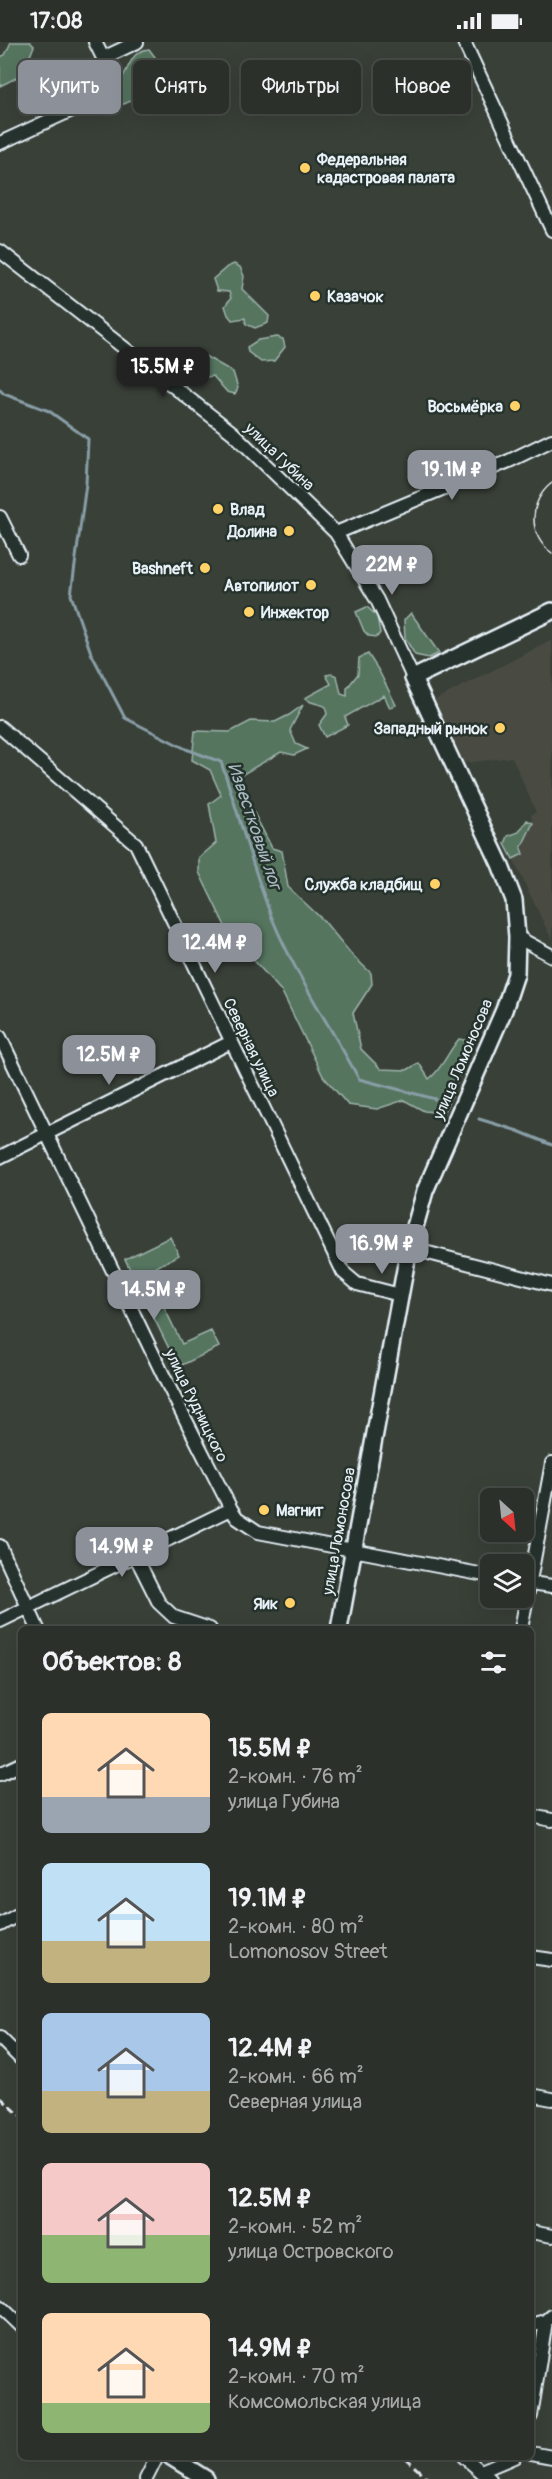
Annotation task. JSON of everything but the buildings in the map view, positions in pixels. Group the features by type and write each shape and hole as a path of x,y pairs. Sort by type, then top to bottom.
{"main road":[{"path":"413,678 552,611"},
{"name":"улица Ломоносова","path":"340,1626 410,1248 426,1191 504,1010 516,974 517,937 514,900 413,678"},
{"path":"176,2460 206,2479"}],"street":[{"path":"0,143 99,96 108,78 103,58 95,42"},
{"path":"103,58 137,42"},
{"path":"464,42 552,230"},
{"name":"улица Губина","path":"0,251 233,433 336,533"},
{"path":"336,533 509,461 552,440"},
{"path":"0,518 19,555"},
{"name":"улица Ломоносова","path":"336,533 377,600 413,678"},
{"name":"Северная улица","path":"0,728 136,844 343,1272 357,1284 400,1295"},
{"path":"517,937 552,956"},
{"name":"улица Рудницкого","path":"0,1037 237,1518 258,1532 480,1574"},
{"path":"0,1157 231,1041"},
{"path":"410,1248 552,1285"},
{"path":"532,1554 552,1463"},
{"path":"0,1621 231,1509"},
{"path":"0,1546 37,1626"},
{"path":"135,1555 159,1603 174,1617 201,1626"},
{"path":"534,1583 552,1586"},
{"path":"520,1626 523,1608"},
{"path":"0,1774 18,1765"},
{"path":"534,1817 552,1820"},
{"path":"0,1925 18,1915"},
{"path":"534,1957 552,1960"},
{"path":"0,2038 18,2056"},
{"path":"534,2096 552,2099"},
{"path":"534,2233 552,2236"},
{"path":"0,2306 18,2323"},
{"path":"534,2324 549,2318"},
{"path":"534,2400 549,2318"},
{"path":"534,2454 552,2457"},
{"path":"146,2479 156,2460"},
{"path":"468,2460 485,2475 509,2460"}],"shaded area":[{"name":"Западный рынок","path":"550,641 552,645 552,940 513,859 523,854 521,848 533,823 531,815 536,812 512,757 465,763 435,700"}],"green space":[{"path":"11,42 30,42 34,46 30,60 18,60 18,77 0,86 0,57 5,55"},
{"path":"149,49 155,60 133,60 133,100 121,104 121,79 136,55"},
{"path":"234,264 240,267 244,276 242,289 269,316 268,323 255,328 246,324 245,318 232,320 228,315 225,306 231,298 229,292 217,291 213,279"},
{"path":"277,337 283,339 285,347 274,361 261,362 248,352 247,347 258,340"},
{"path":"200,355 233,372 238,388 235,394 227,392 213,376 206,377 198,371 194,362"},
{"path":"367,607 377,616 380,633 377,637 369,636 364,631 356,612"},
{"path":"411,613 439,653 429,658 415,655 405,638 404,620"},
{"path":"368,654 396,705 390,708 384,695 345,717 348,725 325,737 319,725 327,714 325,706 305,698 331,684 326,675 332,674 337,676 341,694 347,696 347,688 358,674 359,658"},
{"path":"303,705 290,730 296,744 307,749 294,755 281,752 236,778 272,848 282,851 288,887 324,921 352,955 371,973 372,984 353,1013 361,1049 381,1069 407,1070 419,1063 429,1079 459,1039 470,1041 452,1095 443,1113 424,1111 404,1100 377,1109 348,1105 323,1076 282,992 227,930 199,872 199,858 216,843 209,804 221,795 210,770 192,760 195,731 230,732 251,721 275,722"},
{"path":"527,820 533,823 521,848 523,854 513,859 505,844 508,836 519,832"},
{"path":"170,1237 179,1255 147,1272 182,1344 211,1331 219,1347 178,1367 125,1259"}],"waterway":[{"name":"Известковый лог","path":"0,390 4,394 49,411 88,439 86,484 71,595 91,653 125,718 186,749 221,762 258,879 281,939 359,1079 435,1099"},
{"name":"Известковый лог","path":"479,1119 552,1145"}],"tram line":[{"path":"552,483 539,499 534,518 538,537 552,553"}],"railway":[{"path":"0,2097 18,2113"},
{"path":"407,2460 428,2479"}],"place":[{"name":"Федеральная кадастровая палата","path":"305,168"},
{"name":"Казачок","path":"315,296"},
{"name":"Восьмёрка","path":"515,406"},
{"name":"Влад","path":"218,509"},
{"name":"Долина","path":"289,531"},
{"name":"Bashneft","path":"205,568"},
{"name":"Автопилот","path":"311,585"},
{"name":"Инжектор","path":"249,612"},
{"name":"Западный рынок","path":"500,728"},
{"name":"Служба кладбищ","path":"435,884"},
{"name":"Магнит","path":"264,1510"},
{"name":"Яик","path":"290,1603"}]}
